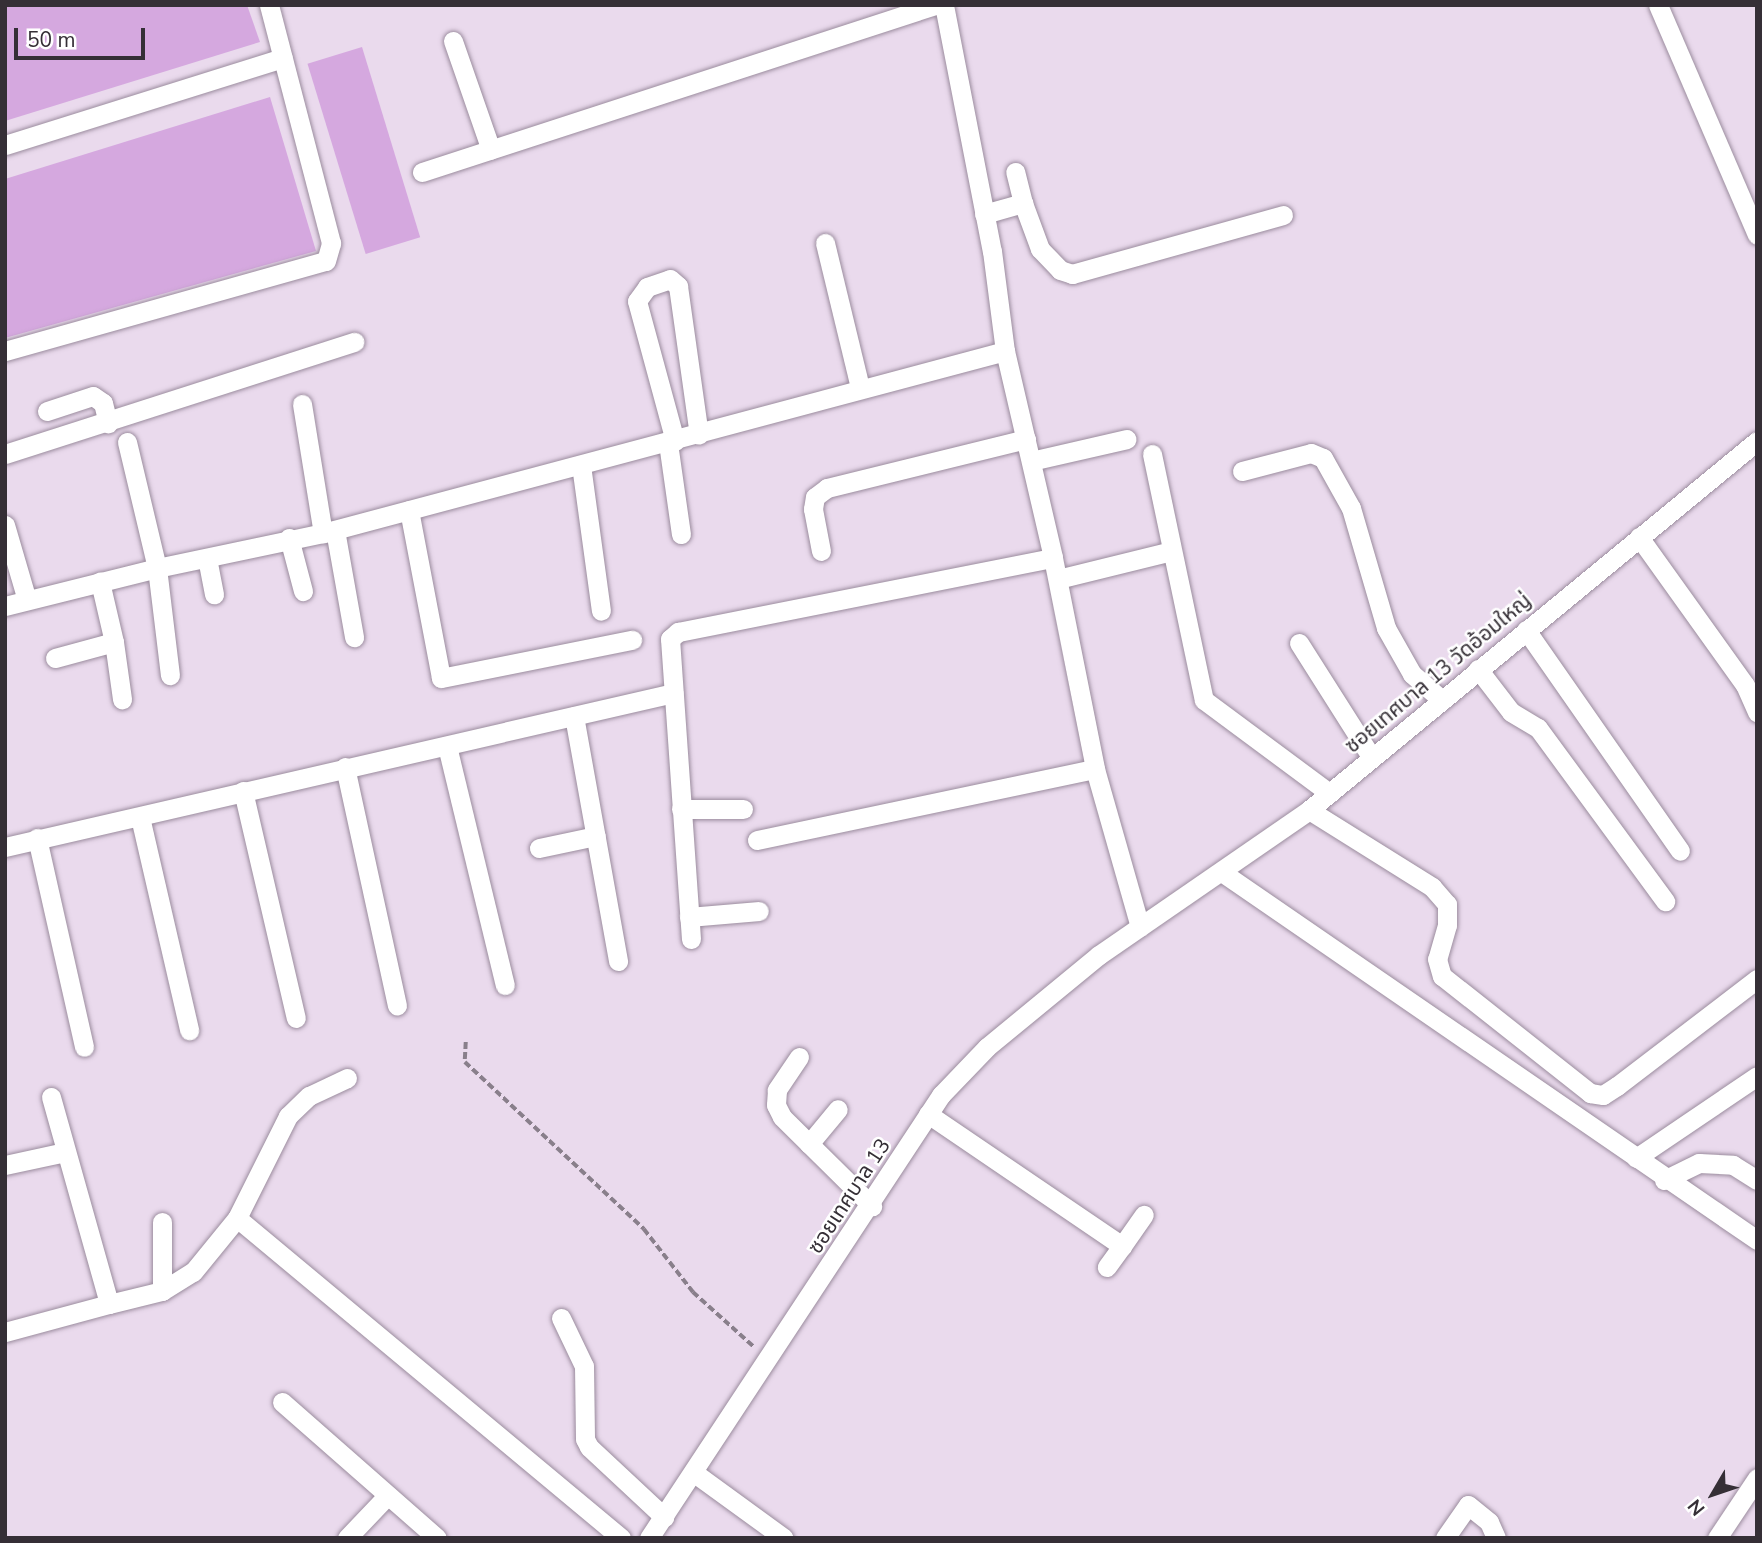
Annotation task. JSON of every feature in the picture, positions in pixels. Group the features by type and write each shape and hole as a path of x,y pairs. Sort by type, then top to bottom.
{"street":[{"path":"5,351 326,261 331,243 269,5"},
{"path":"422,172 935,5"},
{"path":"944,5 984,214 1005,351 1054,558 1095,769 1140,927"},
{"path":"1658,5 1757,235"},
{"path":"453,41 491,150"},
{"path":"5,145 283,58"},
{"path":"1015,172 1040,249 1060,270 1072,274 1283,215"},
{"path":"984,214 1023,203"},
{"path":"825,243 860,388"},
{"path":"681,534 671,442 637,301 647,287 670,279 678,286 699,435"},
{"path":"5,454 354,342"},
{"path":"5,606 157,568 329,531 699,435 860,388 1005,351"},
{"path":"47,411 93,396 103,403 108,423"},
{"path":"302,404 354,637"},
{"path":"821,551 813,509 815,497 827,488 1026,439"},
{"path":"1031,461 1127,439"},
{"name":"ซอยเทศบาล 13 วัดอ้อมใหญ่","path":"1140,927 1223,873 1309,810 1757,441"},
{"path":"127,442 157,568 170,675"},
{"path":"1242,471 1311,453 1323,458 1351,508 1386,628 1412,674 1442,699"},
{"path":"1152,454 1204,700 1329,793"},
{"path":"581,465 601,611"},
{"path":"409,510 441,678 632,640"},
{"path":"5,525 27,600"},
{"path":"1639,537 1745,685 1757,712"},
{"path":"289,538 303,591"},
{"path":"1058,579 1172,551"},
{"path":"206,558 214,594"},
{"path":"691,939 670,639 678,632 1054,558"},
{"path":"100,582 114,642 122,699"},
{"path":"1526,629 1680,851"},
{"path":"55,658 114,642"},
{"path":"1299,643 1372,758"},
{"path":"1478,669 1511,712 1538,728 1665,901"},
{"path":"5,846 673,694"},
{"path":"574,716 618,961"},
{"path":"447,746 505,985"},
{"path":"345,767 397,1005"},
{"path":"757,840 1095,769"},
{"path":"243,791 296,1018"},
{"path":"681,809 743,809"},
{"path":"1309,810 1432,887 1447,904 1437,969 1590,1093 1603,1095 1617,1086 1757,979"},
{"path":"140,817 189,1030"},
{"path":"539,848 596,836"},
{"path":"37,838 84,1048"},
{"path":"1223,873 1636,1158 1664,1181 1757,1240"},
{"path":"689,917 759,911"},
{"name":"ซอยเทศบาล 13","path":"649,1538 872,1206 928,1114 987,1047 1140,927"},
{"path":"799,1057 777,1090 776,1105 809,1144 872,1206"},
{"path":"1636,1158 1757,1076"},
{"path":"5,1332 162,1291 208,1259 237,1218 275,1133 288,1116 309,1096 348,1078"},
{"path":"51,1097 109,1304"},
{"path":"809,1144 838,1109"},
{"path":"928,1114 1122,1246"},
{"path":"5,1165 65,1152"},
{"path":"1664,1181 1699,1163 1733,1165 1757,1180"},
{"path":"1107,1267 1143,1215"},
{"path":"237,1218 621,1538"},
{"path":"162,1222 162,1291"},
{"path":"561,1318 584,1366 585,1439 589,1447 664,1517"},
{"path":"282,1402 438,1538"},
{"path":"693,1472 784,1538"},
{"path":"1717,1538 1757,1478"},
{"path":"347,1538 388,1495"},
{"path":"1445,1538 1468,1505 1489,1522 1496,1538"}],"path":[{"path":"466,1042 465,1062 644,1229 693,1292 768,1361"}],"building":[{"path":"5,5 247,5 260,42 5,121"},
{"path":"362,47 420,237 366,254 307,64"},
{"path":"270,97 316,251 5,338 5,179"}]}
